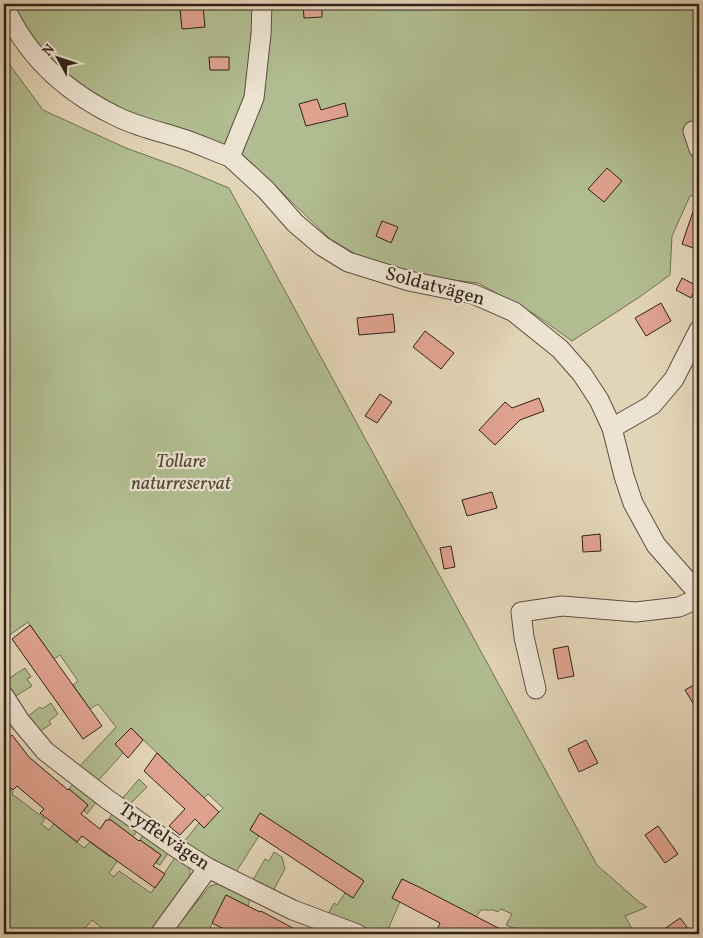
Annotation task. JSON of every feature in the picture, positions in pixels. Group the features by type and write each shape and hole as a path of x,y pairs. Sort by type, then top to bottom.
{"street":[{"path":"230,157 254,98 261,34 262,4"},
{"name":"Soldatvägen","path":"4,5 20,35 38,60 79,96 124,120 182,138 230,157 266,190 294,223 322,246 348,262 409,281 473,294 514,312 560,349 582,374 599,400 612,428 633,503 656,545 699,594"},
{"path":"693,131 699,149"},
{"path":"612,428 652,406 674,379 699,330"},
{"path":"536,689 524,637 521,612 562,606 636,612 679,607 699,598"},
{"name":"Tryffelvägen","path":"4,696 20,721 45,752 178,849 208,868 293,910 357,934"},
{"path":"160,934 208,868"}],"green space":[{"path":"9,4 699,4 699,194 690,196 672,236 670,275 572,341 536,315 478,283 414,275 369,262 330,239 260,171 224,145 184,129 143,119 108,106 55,69"},
{"name":"Tollare naturreservat","path":"4,57 43,110 126,148 229,188 597,865 647,907 625,916 635,934 520,934 519,930 506,925 512,914 501,909 498,912 481,910 476,917 402,879 392,898 400,902 386,934 383,934 328,914 334,903 337,905 345,893 353,898 363,880 261,814 250,829 259,836 236,872 183,843 199,823 204,827 223,808 208,794 204,798 131,728 116,744 124,752 97,782 78,768 116,727 98,704 90,709 73,685 78,681 60,655 54,659 28,622 4,639"},
{"path":"25,668 31,677 27,679 32,686 14,697 5,681"},
{"path":"51,703 58,714 49,721 51,724 39,732 27,717 40,707 42,709"},
{"path":"139,779 147,787 129,805 122,799"},
{"path":"4,782 13,792 12,794 45,819 41,824 49,830 54,824 84,848 90,842 110,857 112,856 118,860 109,873 114,877 119,871 151,893 176,856 185,862 190,870 190,877 151,934 109,934 92,920 80,934 4,934"},
{"path":"74,783 97,801 87,814 84,810 88,805 69,789"},
{"path":"113,812 137,831 131,840 128,833 109,819"},
{"path":"144,834 169,852 160,865 156,863 161,855 140,840"},
{"path":"274,852 282,857 285,869 273,891 253,880 265,859 269,861"},
{"path":"221,883 250,899 248,906 226,895 210,928 222,934 171,934 210,886"}],"building":[{"path":"303,4 322,4 322,17 304,18"},
{"path":"203,7 205,27 182,29 180,9"},
{"path":"209,57 229,57 229,70 210,70"},
{"path":"317,99 321,110 345,103 348,116 306,126 299,104"},
{"path":"607,168 622,181 604,202 588,189"},
{"path":"697,200 699,200 699,250 682,244"},
{"path":"382,221 398,227 391,243 376,236"},
{"path":"682,278 697,286 691,298 676,290"},
{"path":"661,303 671,321 646,336 635,318"},
{"path":"393,314 395,332 359,335 357,318"},
{"path":"425,331 454,353 441,369 413,347"},
{"path":"380,394 392,402 377,423 365,416"},
{"path":"539,398 544,411 520,420 495,445 479,430 505,402 512,408"},
{"path":"492,492 497,508 467,516 462,500"},
{"path":"600,534 601,551 583,552 582,536"},
{"path":"451,546 455,567 444,569 440,548"},
{"path":"30,625 102,726 83,739 12,639"},
{"path":"568,646 574,676 558,679 553,649"},
{"path":"699,682 699,713 685,690"},
{"path":"131,728 143,740 128,758 115,744"},
{"path":"12,735 29,757 88,805 81,814 100,829 106,820 111,820 161,855 153,866 165,874 155,888 82,836 77,842 40,813 44,809 17,786 13,790 4,782 4,742"},
{"path":"586,740 598,763 579,772 568,749"},
{"path":"157,753 219,812 204,828 195,819 180,835 169,826 185,809 144,771"},
{"path":"260,813 364,881 353,898 250,830"},
{"path":"658,826 678,854 665,863 645,835"},
{"path":"402,879 510,934 435,934 440,923 392,898"},
{"path":"226,895 304,934 234,934 212,923"},
{"path":"680,918 687,927 678,934 657,934"}]}
